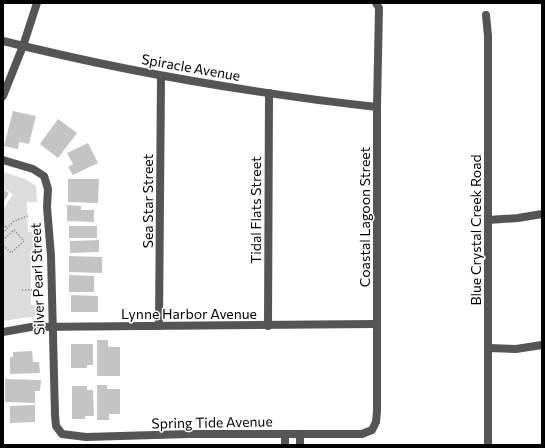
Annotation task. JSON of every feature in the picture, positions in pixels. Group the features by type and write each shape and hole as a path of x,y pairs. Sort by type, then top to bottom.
{"street":[{"path":"3,96 23,46 37,3"},
{"name":"Coastal Lagoon Street","path":"372,430 376,422 377,411 377,107 379,8 376,3"},
{"name":"Blue Crystal Creek Road","path":"486,15 488,36 488,445"},
{"name":"Spiracle Avenue","path":"3,41 161,76 269,94 377,107"},
{"name":"Sea Star Street","path":"159,326 161,76"},
{"name":"Tidal Flats Street","path":"268,326 269,94"},
{"name":"Silver Pearl Street","path":"3,160 33,169 44,176 48,189 52,256 52,326 56,426"},
{"path":"488,220 518,218 542,214"},
{"name":"Lynne Harbor Avenue","path":"3,332 31,327 52,326 268,326 376,324"},
{"path":"488,348 516,349 542,345"},
{"name":"Spring Tide Avenue","path":"56,426 62,434 86,437 362,434 372,430"},
{"path":"285,434 285,445"},
{"path":"300,434 300,445"}],"path":[{"path":"8,236 3,233 7,228 20,217 28,216"},
{"path":"3,224 7,228"},
{"path":"3,240 14,230 24,241 11,253 3,245"},
{"path":"22,290 32,290"}],"shaded area":[{"path":"3,172 25,179 36,186 37,202 27,202 28,232 38,231 41,255 31,256 31,305 41,305 41,313 37,316 3,321 3,210 13,194 3,188"}],"building":[{"path":"13,111 36,116 29,144 19,142 18,149 4,146"},
{"path":"58,119 77,133 58,158 40,144"},
{"path":"88,143 98,163 73,175 68,167 73,164 67,153"},
{"path":"68,179 99,179 98,203 68,202"},
{"path":"3,189 9,193 3,204"},
{"path":"67,205 81,206 81,210 94,210 94,222 67,221"},
{"path":"69,226 97,226 97,238 69,238"},
{"path":"99,240 99,252 70,253 70,241"},
{"path":"69,256 102,257 102,273 69,272"},
{"path":"69,275 94,276 94,292 69,292"},
{"path":"71,295 98,296 98,312 71,312"},
{"path":"97,340 108,340 108,347 120,347 120,376 97,376"},
{"path":"71,344 93,344 93,365 87,365 87,368 71,368"},
{"path":"32,351 33,362 39,362 40,373 10,374 10,357 13,357 13,352"},
{"path":"5,379 41,380 40,391 35,391 35,403 5,402"},
{"path":"97,385 107,385 107,389 120,389 120,414 109,414 109,420 97,420"},
{"path":"72,386 87,386 87,390 93,390 94,416 85,416 85,419 72,419"},
{"path":"35,405 35,422 10,423 10,406"}]}
